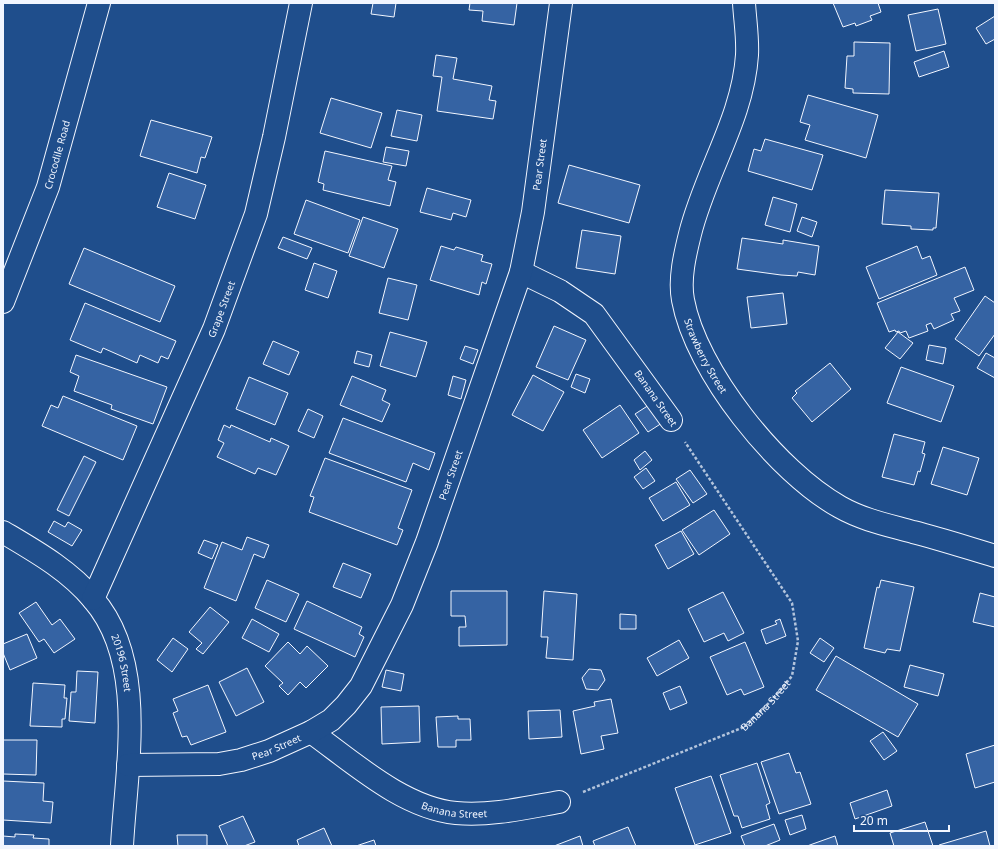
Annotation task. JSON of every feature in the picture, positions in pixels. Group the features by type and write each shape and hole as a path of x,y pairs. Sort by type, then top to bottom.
{"street":[{"name":"Crocodile Road","path":"3,302 48,187 99,3"},
{"name":"Grape Street","path":"93,599 214,329 256,214 274,137 301,3"},
{"name":"Pear Street","path":"128,765 219,764 241,760 269,751 311,732 331,720 346,705 361,686 402,605 427,542 521,272 533,212 561,3"},
{"name":"Strawberry Street","path":"744,3 747,54 742,87 729,130 690,233 683,269 682,298 690,326 711,369 739,413 764,445 812,488 840,507 866,519 995,556"},
{"name":"Banana Street","path":"521,272 560,291 594,314 603,323 671,420"},
{"name":"20196 Street","path":"3,532 38,552 64,571 93,599 108,622 122,654 128,692 128,765 122,846"},
{"name":"Banana Street","path":"311,732 394,791 426,806 455,813 498,813 559,802"}],"path":[{"name":"Banana Street","path":"559,802 744,727 772,700 792,676 798,640 792,603 671,420"}],"building":[{"path":"373,3 396,3 394,17 371,14"},
{"path":"470,3 517,3 514,25 482,21 483,11 469,10"},
{"path":"833,3 878,3 881,12 870,16 872,20 856,26 855,23 843,27"},
{"path":"938,9 946,44 916,51 908,15"},
{"path":"995,16 995,39 986,44 976,28"},
{"path":"854,42 890,43 889,94 853,93 853,89 845,88 847,56 854,56"},
{"path":"944,51 949,67 919,77 914,62"},
{"path":"436,55 457,58 453,79 492,86 489,100 496,101 493,119 437,111 442,77 433,76"},
{"path":"808,95 878,115 866,158 805,140 810,125 800,122"},
{"path":"331,98 382,113 371,148 320,133"},
{"path":"397,110 422,115 417,141 391,136"},
{"path":"151,120 212,137 205,158 201,157 197,173 140,156"},
{"path":"765,139 823,155 812,190 748,171 754,149 761,151"},
{"path":"386,147 409,151 406,166 383,162"},
{"path":"325,151 392,166 388,180 396,182 390,206 323,190 324,184 318,182"},
{"path":"569,165 640,185 629,223 558,203"},
{"path":"169,173 206,185 195,219 157,207"},
{"path":"427,188 471,200 466,217 453,213 451,220 420,212"},
{"path":"885,190 939,193 936,228 933,228 933,230 911,229 911,226 882,224"},
{"path":"773,197 797,204 790,232 765,225"},
{"path":"306,200 360,220 348,253 294,234"},
{"path":"363,217 398,229 384,268 349,256"},
{"path":"802,217 817,222 812,237 797,231"},
{"path":"582,230 621,236 615,274 576,268"},
{"path":"283,237 312,248 307,259 278,248"},
{"path":"742,238 783,244 783,240 819,246 815,275 798,272 797,276 781,275 737,269"},
{"path":"441,246 454,250 456,247 483,255 481,261 492,264 486,284 482,282 479,295 430,280"},
{"path":"917,246 922,259 930,256 937,275 879,299 866,267"},
{"path":"84,248 175,286 160,322 69,284"},
{"path":"314,263 337,271 328,298 305,290"},
{"path":"965,267 974,290 954,298 960,311 951,314 954,320 934,329 931,323 926,325 928,331 909,338 906,331 900,333 899,331 896,332 895,330 889,332 877,303"},
{"path":"388,278 417,285 408,320 379,313"},
{"path":"783,293 787,324 751,328 747,297"},
{"path":"985,296 995,303 995,334 979,356 955,339"},
{"path":"85,303 176,341 168,359 161,356 158,363 140,355 137,363 103,348 101,353 70,340"},
{"path":"554,326 586,340 568,380 536,367"},
{"path":"390,332 427,342 416,377 380,366"},
{"path":"898,332 913,343 900,359 885,348"},
{"path":"273,341 299,352 289,375 263,364"},
{"path":"929,345 946,348 943,364 926,360"},
{"path":"465,346 478,350 473,364 460,359"},
{"path":"357,351 372,355 369,367 354,363"},
{"path":"986,353 995,358 995,378 977,368"},
{"path":"76,355 167,387 153,424 111,409 112,405 74,391 79,376 70,372"},
{"path":"830,363 851,389 812,422 792,398 797,393 795,391"},
{"path":"901,367 954,386 941,422 887,403"},
{"path":"576,374 590,379 585,393 571,387"},
{"path":"533,375 564,392 543,431 512,415"},
{"path":"352,376 386,390 382,400 390,404 382,422 340,405"},
{"path":"453,376 466,380 461,399 448,395"},
{"path":"249,377 288,393 275,425 236,409"},
{"path":"63,396 137,426 123,460 42,426 51,405 58,408"},
{"path":"620,405 639,433 602,458 583,430"},
{"path":"649,405 662,423 648,432 635,414"},
{"path":"308,409 323,416 314,438 298,431"},
{"path":"343,418 435,453 429,470 413,463 406,482 329,453"},
{"path":"224,425 230,428 231,425 270,442 271,438 289,446 276,475 258,468 255,474 217,457 224,443 218,440"},
{"path":"894,434 925,442 922,453 925,454 920,472 918,471 914,485 882,477"},
{"path":"943,447 979,458 967,495 931,484"},
{"path":"645,451 652,460 640,470 634,460"},
{"path":"84,456 96,462 69,516 57,510"},
{"path":"325,458 412,490 398,528 403,530 397,545 309,512 314,497 310,496"},
{"path":"646,468 655,481 643,489 634,477"},
{"path":"690,470 707,494 693,503 676,479"},
{"path":"676,482 690,505 663,521 649,498"},
{"path":"714,510 730,534 699,555 682,530"},
{"path":"54,521 65,527 68,522 82,530 72,546 48,532"},
{"path":"681,531 694,554 668,569 655,545"},
{"path":"247,537 269,545 264,558 254,554 236,601 204,588 222,542 242,550"},
{"path":"204,540 218,545 212,559 198,553"},
{"path":"343,563 371,574 361,598 333,587"},
{"path":"267,580 299,594 286,622 255,608"},
{"path":"881,580 914,587 900,651 887,649 885,653 864,648 877,587 879,588"},
{"path":"451,591 507,591 507,645 459,646 459,627 466,627 465,616 451,616"},
{"path":"544,591 577,594 573,660 546,658 548,637 541,637"},
{"path":"723,592 744,633 728,641 724,633 704,642 688,609"},
{"path":"980,593 995,597 995,627 973,622"},
{"path":"307,601 362,627 359,634 364,637 355,657 294,629"},
{"path":"36,602 52,625 60,619 75,639 54,653 44,639 39,642 19,613"},
{"path":"210,607 229,622 203,654 196,649 202,643 189,632"},
{"path":"620,614 636,615 636,629 620,629"},
{"path":"252,619 279,634 269,652 242,638"},
{"path":"780,619 786,636 766,644 761,630 777,624 775,621"},
{"path":"27,634 37,658 10,670 3,653 3,644"},
{"path":"173,638 188,649 172,672 157,660"},
{"path":"820,638 834,648 824,662 810,653"},
{"path":"679,640 689,658 657,676 647,658"},
{"path":"288,642 300,654 307,646 328,666 306,688 300,682 288,695 279,686 283,683 265,666"},
{"path":"745,642 764,687 744,695 741,689 727,695 710,657"},
{"path":"836,656 918,704 898,737 816,690"},
{"path":"910,665 944,674 938,696 904,687"},
{"path":"247,668 264,702 236,716 219,682"},
{"path":"589,669 601,670 605,680 598,690 586,689 582,678"},
{"path":"386,670 404,674 401,691 382,687"},
{"path":"77,671 98,672 95,723 69,721 71,692 76,692"},
{"path":"33,683 65,685 64,698 67,698 65,719 62,719 62,727 30,726"},
{"path":"208,685 226,732 191,745 187,736 182,737 173,713 178,711 173,699"},
{"path":"680,686 687,703 670,710 663,693"},
{"path":"611,699 618,733 601,736 604,749 581,754 573,711 595,706 594,702"},
{"path":"419,706 420,742 382,744 381,707"},
{"path":"560,710 562,737 529,739 528,711"},
{"path":"458,716 458,719 470,719 471,740 456,740 456,747 438,747 436,717"},
{"path":"883,732 897,751 884,760 870,741"},
{"path":"3,740 37,740 36,775 3,774"},
{"path":"995,745 995,782 975,788 966,754"},
{"path":"789,753 796,773 800,772 811,804 779,814 761,762"},
{"path":"757,763 770,803 766,805 770,819 742,828 738,816 734,816 720,775"},
{"path":"711,776 731,833 695,845 675,788"},
{"path":"3,781 44,783 43,801 53,802 51,823 3,820"},
{"path":"887,790 892,806 855,819 850,803"},
{"path":"802,815 806,829 790,835 785,820"},
{"path":"243,816 255,842 244,846 228,846 219,826"},
{"path":"925,822 933,846 894,846 890,833"},
{"path":"774,824 780,840 765,846 745,846 741,836"},
{"path":"628,827 636,846 595,846 593,841"},
{"path":"324,828 332,846 299,846 297,840"},
{"path":"986,831 990,846 939,845"},
{"path":"15,834 34,835 33,838 49,839 49,846 3,846 3,836 15,837"},
{"path":"177,835 207,835 207,846 178,846"},
{"path":"580,836 583,846 554,846"},
{"path":"835,836 838,846 807,846"},
{"path":"374,840 376,846 356,846"}]}
